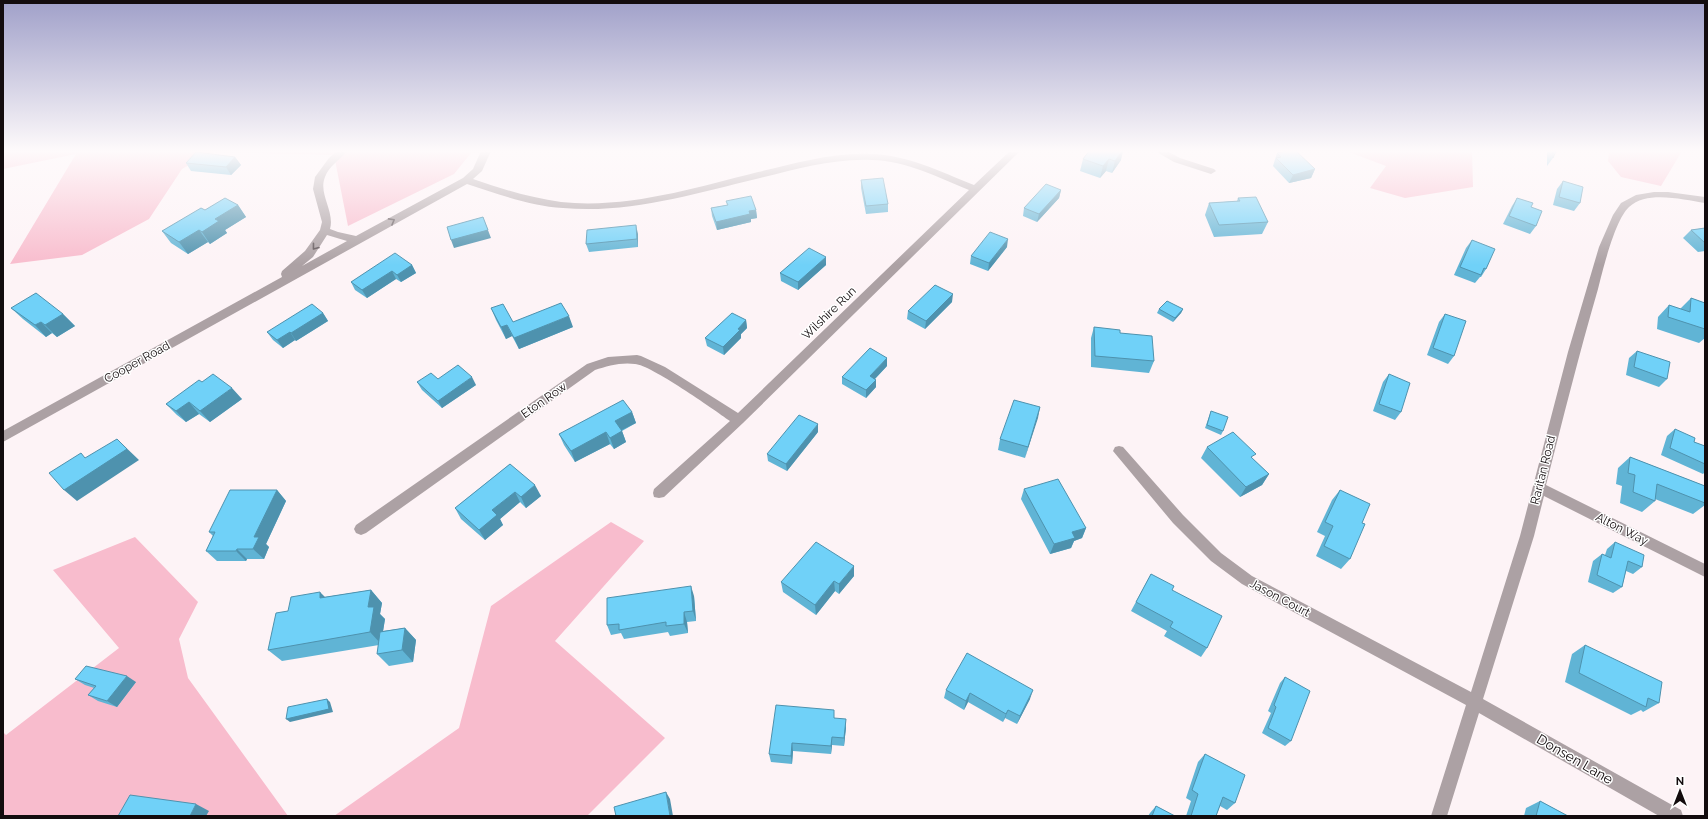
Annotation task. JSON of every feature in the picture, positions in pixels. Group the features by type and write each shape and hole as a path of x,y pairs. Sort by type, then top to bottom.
{"street":[{"path":"318,189 327,222 325,230 336,235 358,240"},
{"name":"Cooper Road","path":"3,438 42,414 449,189"},
{"path":"494,189 517,197 564,205 592,206 652,200 698,189"},
{"name":"Wilshire Run","path":"659,493 739,420 975,189"},
{"name":"Raritan Road","path":"1439,816 1527,536 1604,247 1618,215 1625,205 1632,200 1644,196 1668,195 1705,200"},
{"name":"Cooper Road","path":"272,287 309,254 325,230"},
{"name":"Eton Row","path":"361,529 591,367 608,361 637,359 661,370 739,420"},
{"name":"Jason Court","path":"1119,451 1184,524 1216,557 1247,580 1475,702"},
{"name":"Alton Way","path":"1539,487 1705,571"},
{"name":"Donsen Lane","path":"1475,702 1675,816"}],"shaded area":[{"path":"55,189 169,189 149,219 82,255 10,264"},
{"path":"341,189 423,189 348,226"},
{"path":"1374,189 1459,189 1405,198"},
{"path":"611,522 644,541 555,641 665,738 587,816 334,816 459,728 491,606"},
{"path":"135,537 198,602 179,639 188,678 288,816 3,816 3,732 6,735 119,648 53,570"}],"building":[{"path":"863,189 885,189 888,204 866,206"},
{"path":"1041,189 1061,190 1039,214 1024,208"},
{"path":"1561,189 1583,189 1580,203 1559,197"},
{"path":"751,196 756,210 749,211 750,214 716,222 711,208 728,205 726,201"},
{"path":"1256,197 1268,222 1219,225 1209,203 1240,201 1238,198"},
{"path":"225,198 238,205 215,219 219,221 202,232 199,230 179,242 162,231 201,208 205,210"},
{"path":"1517,198 1533,203 1531,207 1542,211 1536,226 1509,216"},
{"path":"483,217 488,230 451,240 447,227"},
{"path":"636,225 637,239 586,244 587,230"},
{"path":"1705,228 1705,243 1691,230"},
{"path":"990,232 1008,239 989,263 971,256"},
{"path":"1472,240 1495,249 1486,269 1484,268 1481,275 1460,267"},
{"path":"809,248 826,257 798,282 780,273"},
{"path":"395,253 412,265 397,275 392,271 362,290 351,282"},
{"path":"935,285 953,294 926,321 908,311"},
{"path":"36,293 63,314 45,325 41,322 35,325 11,308"},
{"path":"1691,298 1705,303 1705,329 1668,317 1669,305 1690,312"},
{"path":"1167,301 1183,309 1175,318 1159,309"},
{"path":"561,303 569,316 514,338 507,325 501,327 491,308 503,304 513,322"},
{"path":"312,304 323,313 277,340 267,332"},
{"path":"732,313 746,320 738,329 740,330 723,347 705,338"},
{"path":"1445,314 1466,321 1454,356 1433,348"},
{"path":"1094,327 1120,330 1120,333 1152,336 1154,361 1095,356"},
{"path":"870,348 887,358 870,376 876,380 866,390 842,377"},
{"path":"1637,351 1670,362 1667,379 1634,367"},
{"path":"458,365 472,377 438,401 417,382 431,373 438,379"},
{"path":"213,374 232,388 200,411 189,402 176,411 166,404 199,380 202,382"},
{"path":"1389,374 1410,383 1401,412 1379,404"},
{"path":"623,400 632,412 615,421 622,431 610,438 606,432 571,451 559,434"},
{"path":"1014,400 1040,407 1028,447 1000,439"},
{"path":"1211,411 1228,417 1223,431 1207,425"},
{"path":"799,415 818,424 786,464 767,454"},
{"path":"1675,429 1695,438 1694,442 1705,446 1705,464 1670,448"},
{"path":"1233,432 1256,454 1251,457 1269,474 1246,487 1207,447"},
{"path":"117,439 127,449 64,490 49,473 81,453 85,458"},
{"path":"1630,457 1705,486 1705,503 1657,484 1655,501 1633,492 1635,475 1628,473"},
{"path":"510,464 535,485 521,497 515,492 492,510 497,515 479,530 455,508"},
{"path":"1058,479 1086,528 1072,532 1075,538 1054,544 1024,489"},
{"path":"230,490 277,490 254,537 259,537 253,549 237,549 236,551 206,551 215,532 209,532"},
{"path":"1340,490 1370,504 1362,523 1365,524 1350,559 1324,546 1333,526 1325,522"},
{"path":"816,542 854,566 839,584 834,581 815,605 781,582"},
{"path":"1615,542 1644,555 1642,567 1628,561 1622,587 1597,575 1602,554 1611,558"},
{"path":"1151,574 1174,586 1172,590 1222,616 1207,648 1170,627 1173,622 1136,602"},
{"path":"691,586 693,611 684,612 684,624 666,626 666,622 619,630 619,624 607,625 607,598"},
{"path":"371,590 368,607 374,607 370,632 268,650 276,613 288,611 291,597 320,592 320,598"},
{"path":"405,628 402,650 377,654 380,632"},
{"path":"1585,645 1662,682 1659,703 1648,698 1646,707 1579,673"},
{"path":"967,653 1033,690 1020,716 1008,710 1006,714 970,693 966,701 946,690"},
{"path":"86,666 127,676 107,701 88,695 96,686 75,679"},
{"path":"1285,677 1310,691 1291,741 1268,728 1276,707 1274,705"},
{"path":"327,699 329,709 286,719 288,707"},
{"path":"776,705 834,710 834,718 846,719 844,738 832,737 831,746 792,743 791,756 769,754"},
{"path":"1205,754 1245,775 1235,803 1223,797 1216,816 1191,816 1198,794 1192,790"},
{"path":"666,792 670,816 616,816 614,807"},
{"path":"130,795 196,804 190,816 118,816"},
{"path":"1540,801 1568,816 1536,816"},
{"path":"1156,806 1175,816 1152,816"}]}
